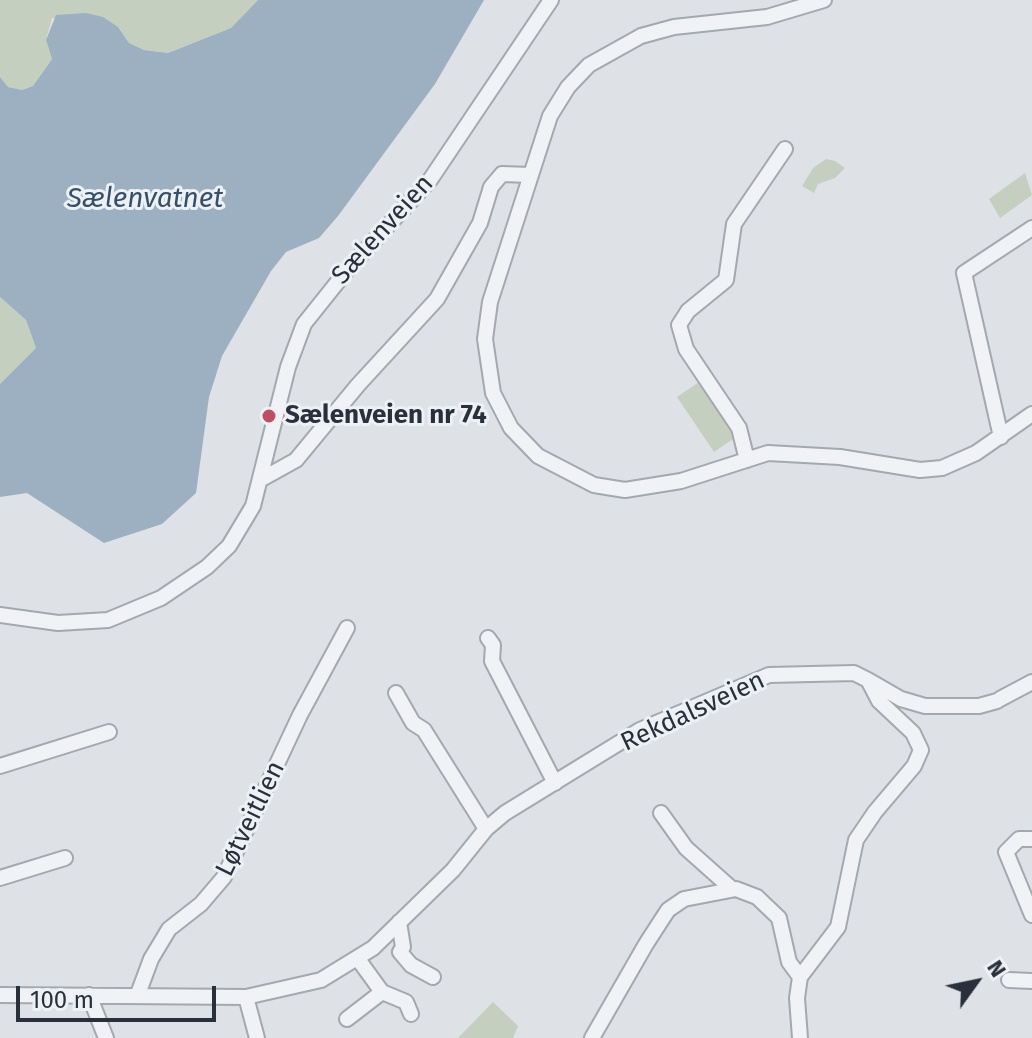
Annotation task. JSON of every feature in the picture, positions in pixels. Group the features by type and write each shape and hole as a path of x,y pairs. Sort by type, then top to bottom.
{"street":[{"name":"Sælenveien","path":"0,615 82,623 108,620 161,598 207,567 229,546 253,506 288,367 304,324 337,282 430,180 551,0"},
{"path":"824,0 767,17 674,27 615,48 589,65 568,87 550,116 486,322 491,383 511,428 538,456 561,470 594,485 625,490 681,481 768,453 815,455 920,470 942,468 1001,437 1032,414"},
{"path":"747,460 739,428 686,349 679,325 688,311 726,280 734,224 785,149"},
{"path":"260,480 296,460 358,385 417,323 453,276 480,223 491,187 502,174 530,175"},
{"path":"1001,437 964,273 1032,228"},
{"name":"Løtveitlien","path":"138,994 169,929 201,904 224,877 300,715 347,628"},
{"path":"488,638 493,645 492,661 555,783"},
{"name":"Rekdalsveien","path":"0,995 246,997 306,986 358,959 453,870 486,829 524,800 640,730 769,675 854,673 901,699 925,706 962,707 999,700 1032,682"},
{"path":"800,1038 797,1022 800,977 838,927 856,840 914,766 921,750 913,733 879,701 868,680"},
{"path":"396,693 413,723 424,730 486,829"},
{"path":"0,766 109,732"},
{"path":"661,813 686,848 732,889 757,897 779,918 789,962 800,977"},
{"path":"1032,839 1019,839 1006,852 1032,915"},
{"path":"0,878 65,858"},
{"path":"592,1038 668,910 684,899 732,889"},
{"path":"399,922 403,947 400,952 411,965 433,977"},
{"path":"358,959 382,992 406,1002 411,1014"},
{"path":"1009,980 1032,981"},
{"path":"347,1019 382,992"},
{"path":"89,995 106,1038"},
{"path":"246,997 257,1038"}],"green space":[{"path":"0,0 258,0 231,28 168,53 144,50 129,43 118,27 52,18 46,40 52,59 33,86 22,90 8,87 0,77"},
{"path":"826,159 845,168 835,178 818,184 814,193 802,186 813,168"},
{"path":"1025,173 1032,195 1000,218 989,199"},
{"path":"0,297 26,320 36,348 0,384"},
{"path":"699,382 736,437 714,452 677,397"},
{"path":"493,1002 518,1026 513,1038 458,1038"}],"water":[{"name":"Sælenvatnet","path":"258,0 484,0 435,84 338,216 319,238 286,252 271,271 222,356 209,397 196,493 162,524 104,543 27,493 0,497 0,384 36,348 26,320 0,297 0,77 8,87 22,90 33,86 52,59 46,40 56,15 86,13 103,17 118,27 129,43 144,50 168,53 231,28"}],"place":[{"name":"Sælenveien nr 74","path":"269,416"}]}
